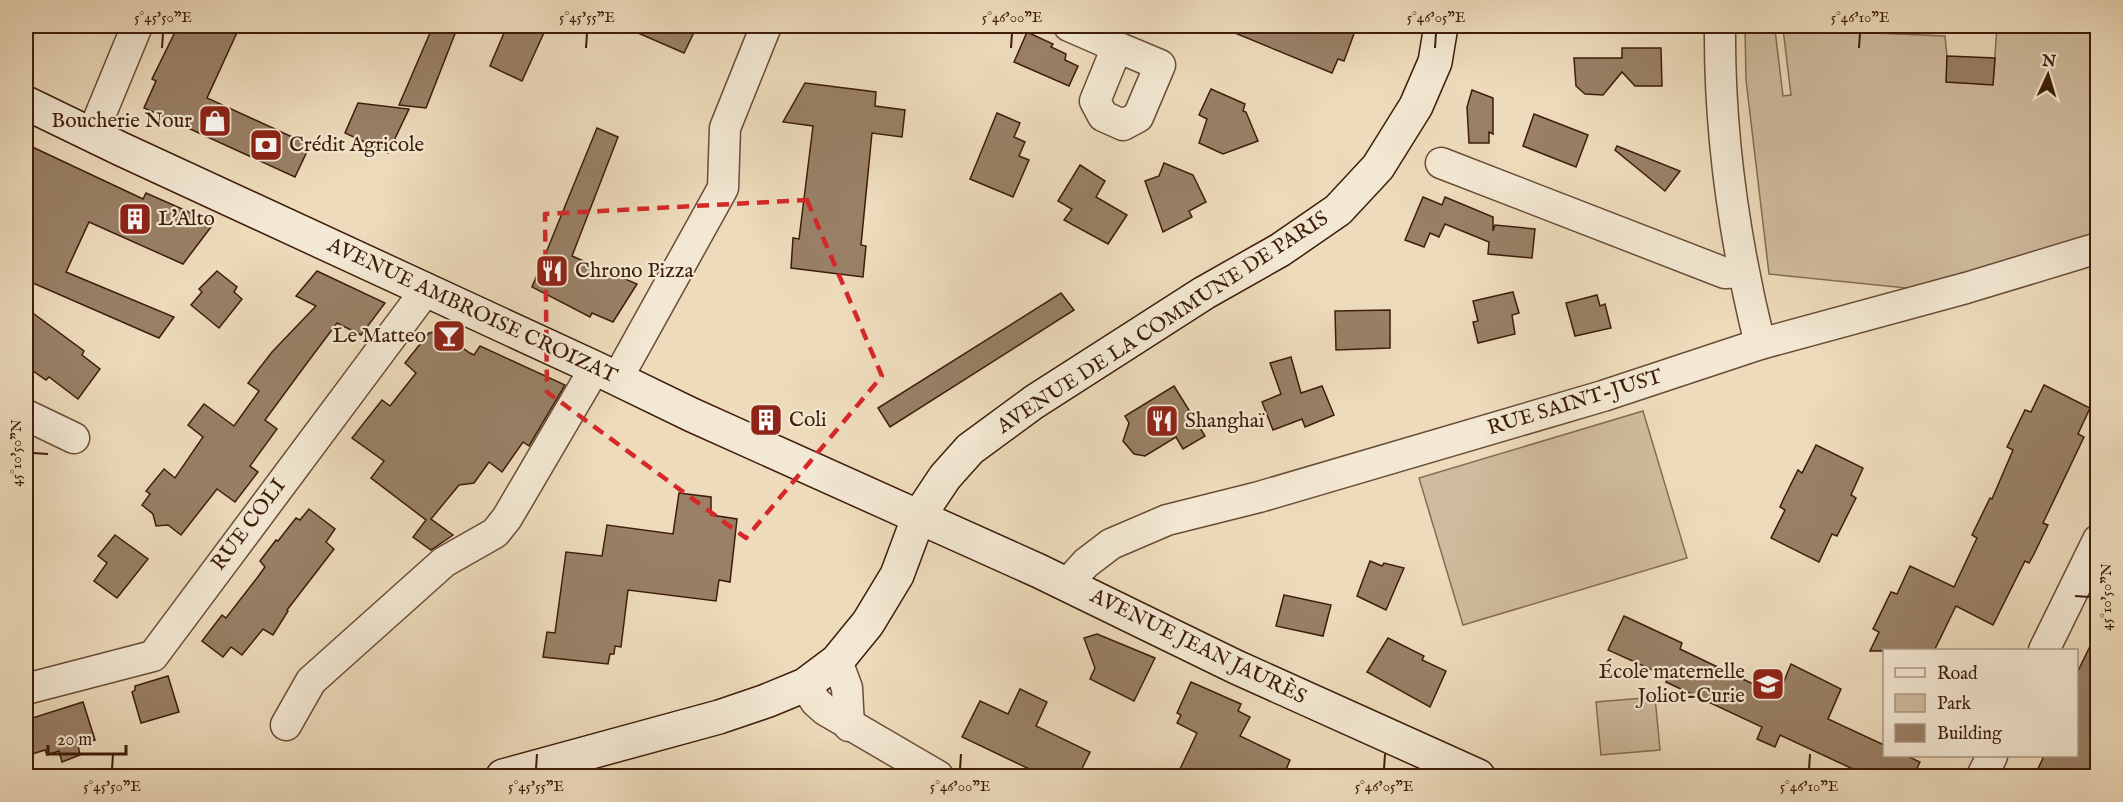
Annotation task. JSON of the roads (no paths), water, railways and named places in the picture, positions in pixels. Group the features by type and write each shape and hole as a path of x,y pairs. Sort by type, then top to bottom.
{"main road":[{"name":"AVENUE DE LA COMMUNE DE PARIS","path":"503,777 719,717 805,685 837,661 868,623 897,575 919,516 945,477 970,449 1034,402 1204,293 1280,250 1338,210 1378,166 1416,106 1436,62 1441,26"},
{"name":"AVENUE AMBROISE CROIZAT","path":"26,103 692,415 919,516"},
{"name":"AVENUE JEAN JAURÈS","path":"919,516 1067,584 1236,667 1478,777"}],"street":[{"path":"92,135 137,26"},
{"path":"286,725 311,681 444,562 495,533 507,518 606,373 723,188 725,128 766,26"},
{"path":"1070,26 1117,47"},
{"path":"1720,26 1721,109 1731,203 1743,272 1760,344"},
{"path":"1441,163 1725,273 1743,272"},
{"name":"RUE SAINT-JUST","path":"1067,584 1086,563 1111,544 1167,520 1259,497 1603,396 1760,344 1966,288 2097,248"},
{"name":"RUE COLI","path":"26,689 153,656 426,290"},
{"path":"26,415 74,438"},
{"path":"2045,649 2097,540"},
{"path":"837,661 847,688 849,726"},
{"path":"805,685 816,702 849,726 938,777"},
{"path":"1982,777 1992,757"}],"place":[{"name":"Boucherie Nour","path":"215,121"},
{"name":"Crédit Agricole","path":"266,145"},
{"name":"L'Alto","path":"135,219"},
{"name":"Chrono Pizza","path":"552,271"},
{"name":"Le Matteo","path":"449,336"},
{"name":"Coli","path":"766,420"},
{"name":"Shanghaï","path":"1162,421"},
{"name":"École maternelle Joliot-Curie","path":"1768,684"}]}
